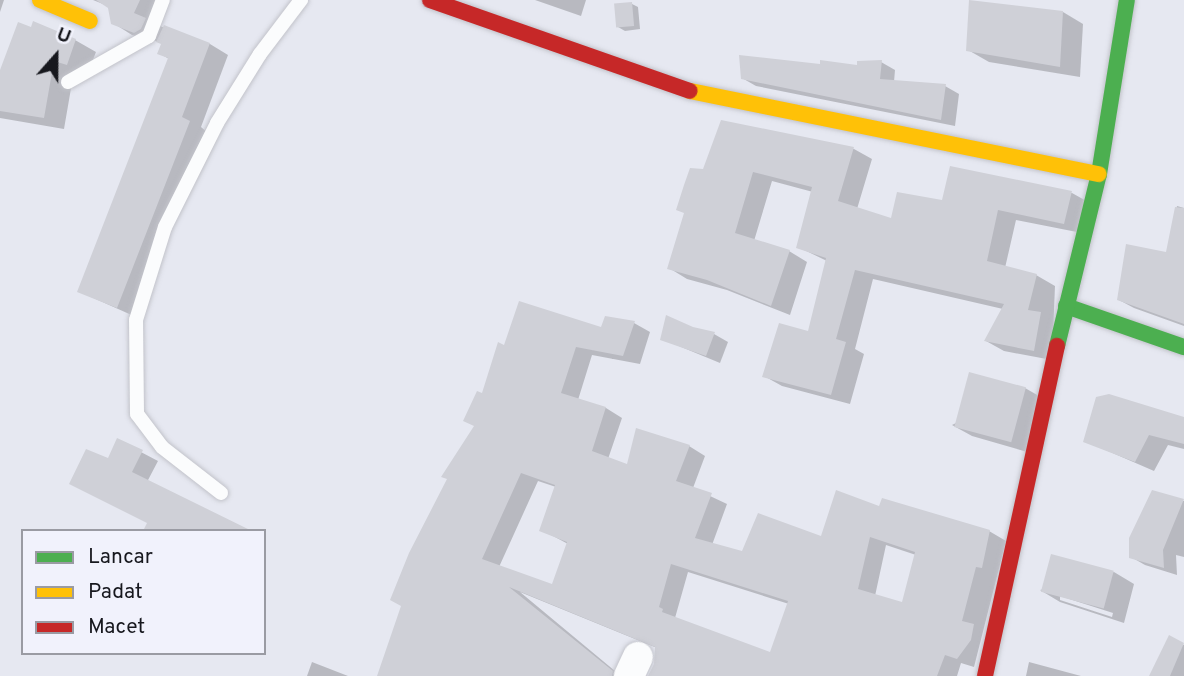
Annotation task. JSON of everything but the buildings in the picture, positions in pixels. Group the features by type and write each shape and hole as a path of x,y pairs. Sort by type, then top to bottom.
{"street":[{"path":"40,0 90,21"},
{"path":"430,0 673,88 1099,174"},
{"path":"985,676 1066,306 1099,174 1128,0"},
{"path":"1066,306 1184,347"}],"lane":[{"path":"68,82 149,36 163,0"},
{"path":"221,493 162,447 137,414 136,320 165,227 217,123 260,54 301,0"}],"traffic: fast":[{"path":"1057,346 1099,174 1127,0"},
{"path":"1066,306 1184,347"}],"traffic: slow":[{"path":"40,0 90,21"},
{"path":"690,91 1099,174"}],"traffic: jam":[{"path":"430,0 690,91"},
{"path":"985,676 1057,346"}]}
